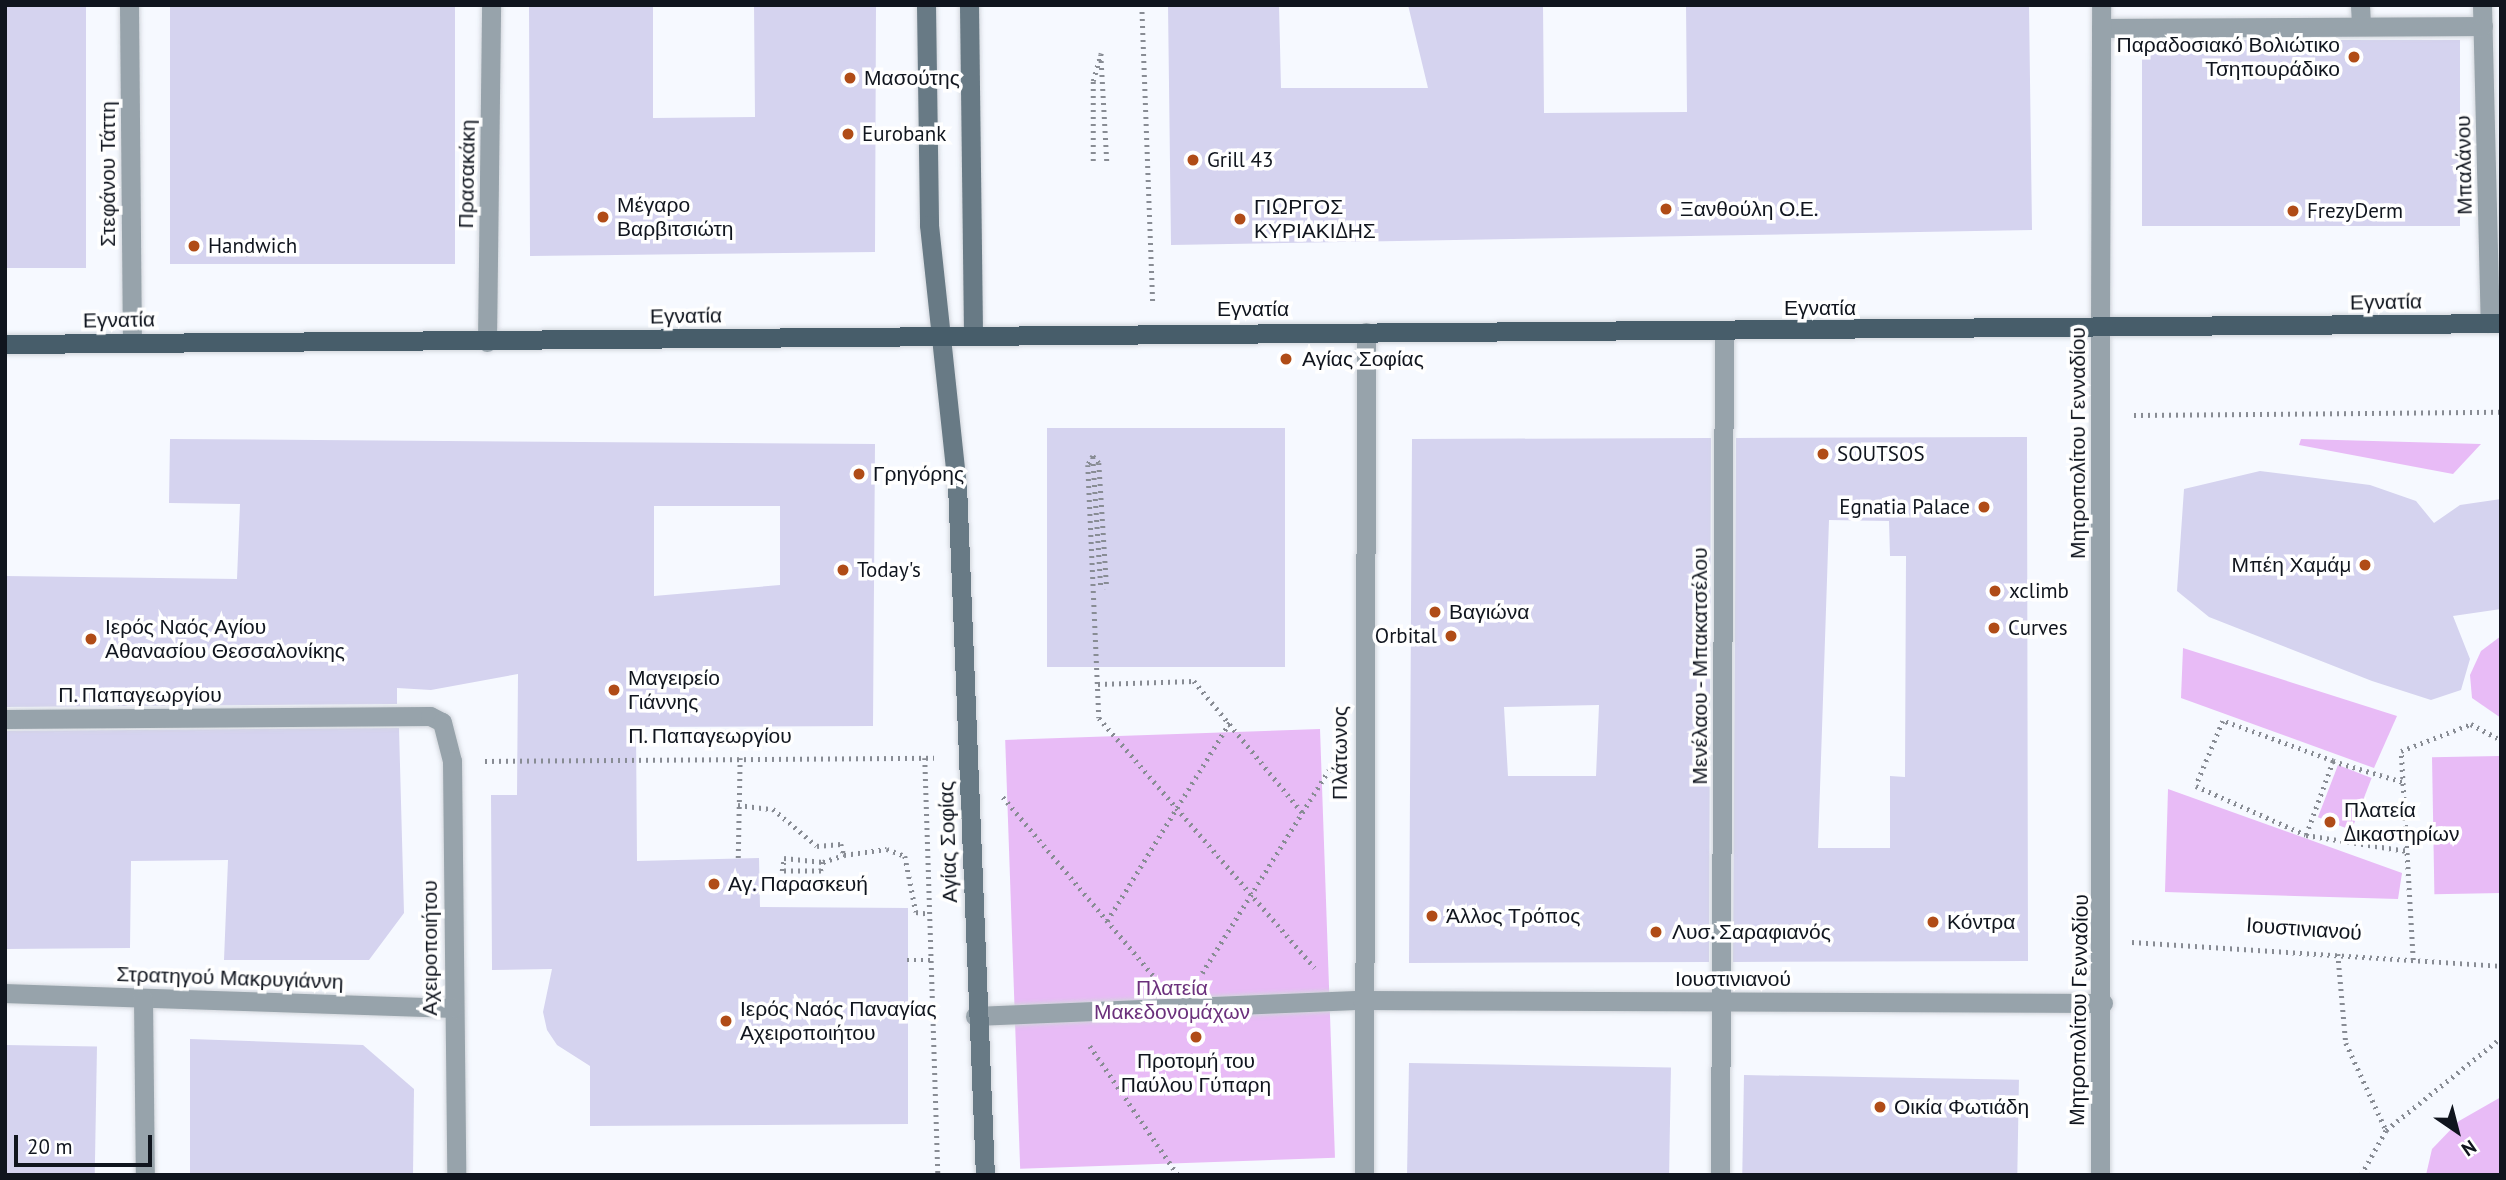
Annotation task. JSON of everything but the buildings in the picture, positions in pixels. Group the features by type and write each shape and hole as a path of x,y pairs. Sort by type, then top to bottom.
{"main road":[{"name":"Αγίας Σοφίας","path":"926,5 936,334 952,414 968,758 975,1016 985,1175"},
{"path":"969,5 973,332"},
{"name":"Εγνατία","path":"5,344 487,342 973,332 2100,330 2495,323"}],"street":[{"name":"Στεφάνου Τάττη","path":"129,5 132,342"},
{"name":"Πρασακάκη","path":"487,342 491,5"},
{"name":"Μητροπολίτου Γενναδίου","path":"2100,1175 2103,1003 2101,5"},
{"name":"Μπαλάνου","path":"2482,5 2495,323"},
{"path":"2101,28 2361,15 2483,26"},
{"name":"Μενέλαου - Μπακατσέλου","path":"1720,1175 1724,331"},
{"name":"Πλάτωνος","path":"1364,1175 1362,1000 1366,332"},
{"name":"Π. Παπαγεωργίου","path":"5,719 429,716 442,722"},
{"name":"Αχειροποιήτου","path":"442,722 452,761 456,1175"},
{"name":"Στρατηγού Μακρυγιάννη","path":"5,993 453,1008"},
{"path":"143,998 145,1175"},
{"name":"Ιουστινιανού","path":"975,1016 1341,1000 2103,1003"}],"path":[{"path":"1142,5 1155,332"},
{"path":"1093,161 1093,81 1101,53 1107,162"},
{"path":"2102,417 2188,411 2501,412"},
{"path":"1104,589 1093,456 1088,465 1099,718 1341,1000"},
{"path":"1098,684 1194,681 1302,812"},
{"path":"1107,921 1230,722"},
{"path":"2403,782 2333,761 2223,722 2196,786 2306,835 2407,851"},
{"path":"968,758 1180,1007 1252,896 1302,812 1363,723"},
{"path":"2413,960 2401,751 2471,724 2501,740"},
{"path":"738,858 740,758"},
{"path":"925,758 938,1175"},
{"name":"Π. Παπαγεωργίου","path":"452,761 968,758"},
{"path":"2306,835 2333,761"},
{"path":"738,805 773,809 817,846 841,844 844,855"},
{"path":"823,862 821,871 782,871 784,858 823,862 844,855 887,849 905,856 916,912 930,914"},
{"name":"Ιουστινιανού","path":"2103,942 2338,954 2501,966"},
{"path":"2338,954 2346,1043 2386,1130"},
{"path":"907,960 931,960"},
{"path":"1065,1014 1178,1175"},
{"path":"2361,1175 2386,1130 2501,1038"}],"green space":[{"path":"2301,439 2481,444 2453,474 2299,445"},
{"path":"2501,636 2501,718 2472,698 2470,675 2481,651"},
{"path":"2183,648 2397,716 2374,768 2181,698"},
{"name":"Πλατεία Μακεδονομάχων","path":"1320,729 1335,1158 1020,1169 1005,740"},
{"path":"2499,756 2501,893 2434,894 2432,757"},
{"path":"2338,765 2372,778 2352,830 2318,817"},
{"path":"2168,789 2402,873 2398,899 2165,892"},
{"path":"2501,1097 2501,1175 2426,1175 2432,1149 2459,1121"}],"place":[{"name":"Παραδοσιακό Βολιώτικο Τσηπουράδικο","path":"2354,57"},
{"name":"Μασούτης","path":"850,78"},
{"name":"Eurobank","path":"848,134"},
{"name":"Grill 43","path":"1193,160"},
{"name":"Ξανθούλη Ο.Ε.","path":"1666,209"},
{"name":"FrezyDerm","path":"2293,211"},
{"name":"Μέγαρο Βαρβιτσιώτη","path":"603,217"},
{"name":"ΓΙΩΡΓΟΣ ΚΥΡΙΑΚΙΔΗΣ","path":"1240,219"},
{"name":"Handwich","path":"194,246"},
{"name":"Αγίας Σοφίας","path":"1286,359"},
{"name":"SOUTSOS","path":"1823,454"},
{"name":"Γρηγόρης","path":"859,474"},
{"name":"Egnatia Palace","path":"1984,507"},
{"name":"Μπέη Χαμάμ","path":"2365,565"},
{"name":"Today's","path":"843,570"},
{"name":"xclimb","path":"1995,591"},
{"name":"Βαγιώνα","path":"1435,612"},
{"name":"Curves","path":"1994,628"},
{"name":"Orbital","path":"1451,636"},
{"name":"Ιερός Ναός Αγίου Αθανασίου Θεσσαλονίκης","path":"91,639"},
{"name":"Μαγειρείο Γιάννης","path":"614,690"},
{"name":"Πλατεία Δικαστηρίων","path":"2330,822"},
{"name":"Αγ. Παρασκευή","path":"714,884"},
{"name":"Άλλος Τρόπος","path":"1432,916"},
{"name":"Κόντρα","path":"1933,922"},
{"name":"Λυσ. Σαραφιανός","path":"1656,932"},
{"name":"Ιερός Ναός Παναγίας Αχειροποιήτου","path":"726,1021"},
{"name":"Προτομή του Παύλου Γύπαρη","path":"1196,1037"},
{"name":"Οικία Φωτιάδη","path":"1880,1107"}]}
